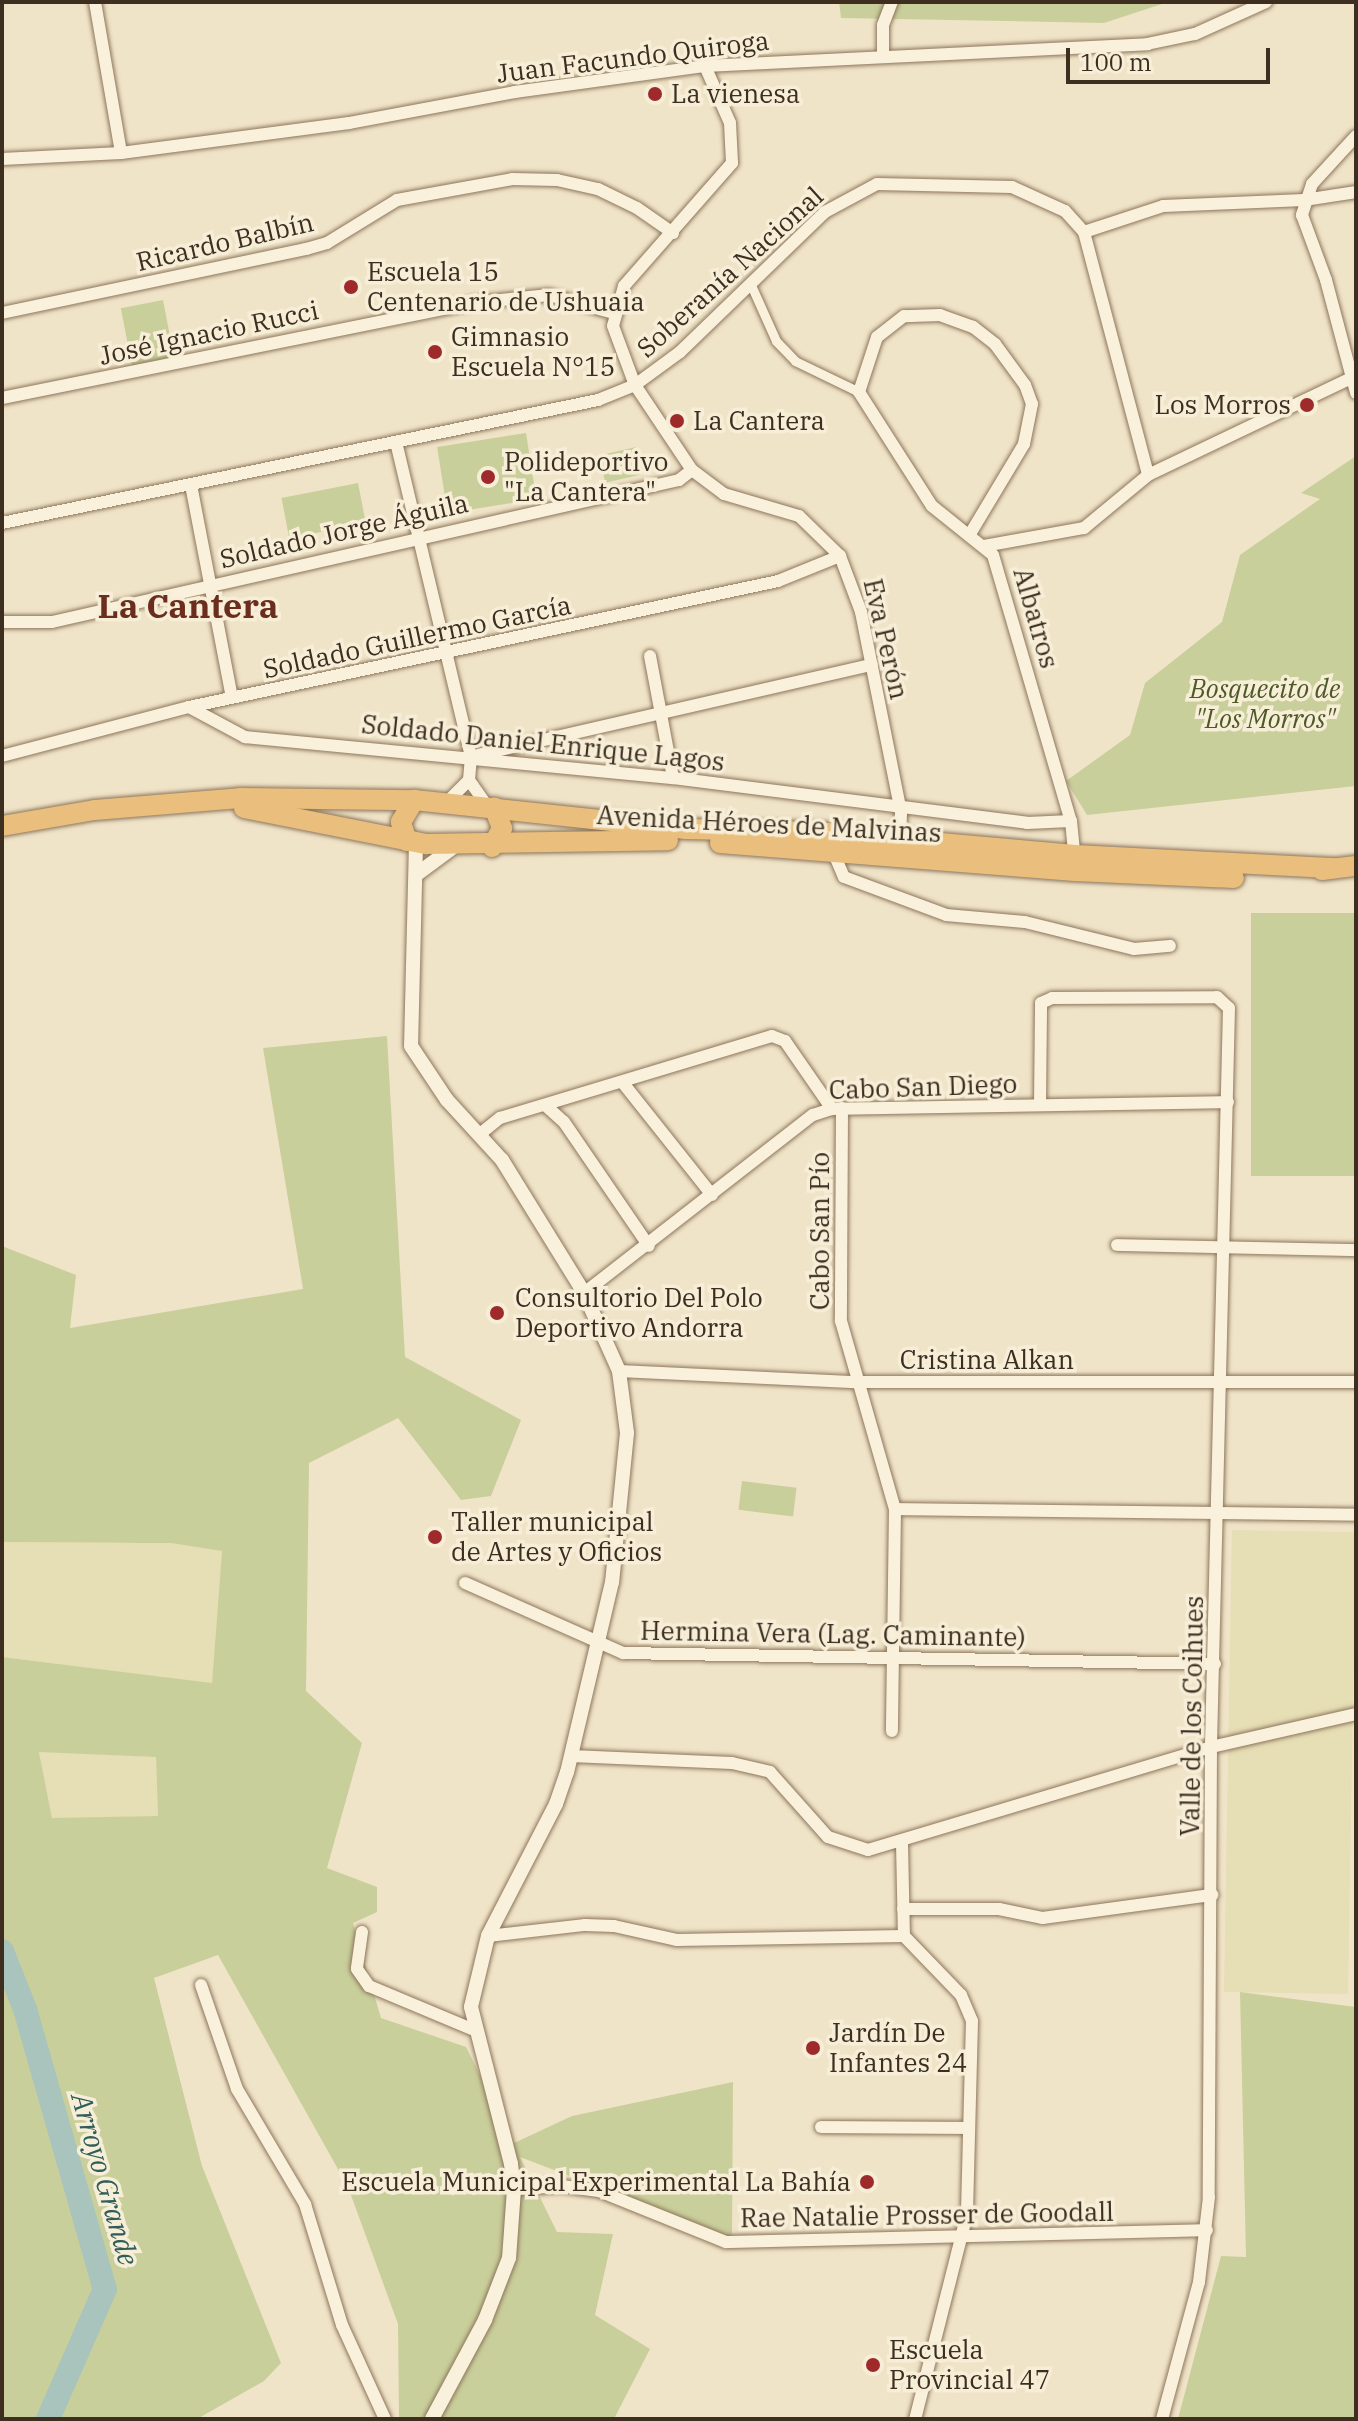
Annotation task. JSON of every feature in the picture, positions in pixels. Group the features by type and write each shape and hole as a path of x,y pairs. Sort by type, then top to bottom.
{"highway":[{"name":"Avenida Héroes de Malvinas","path":"2,826 95,810 204,802 414,800 686,829 1075,863 1356,866"},
{"path":"411,842 401,822 414,800"},
{"name":"Avenida Héroes de Malvinas","path":"204,802 411,842 456,846 638,839 832,849 900,847"},
{"path":"491,806 502,828 492,847"}],"street":[{"path":"95,2 121,153"},
{"path":"883,55 883,25 892,2"},
{"name":"Juan Facundo Quiroga","path":"2,159 121,153 349,123 515,92 705,66 1147,44 1195,34 1266,2"},
{"path":"614,313 624,286 732,163 730,123 705,66"},
{"path":"1356,136 1304,200 1302,215 1326,280 1349,379 1356,393"},
{"name":"Ricardo Balbín","path":"2,313 306,249 327,243 397,200 512,179 557,180 598,189 637,208 673,233"},
{"name":"Soberanía Nacional","path":"2,523 598,400 635,385 680,352 825,212 877,184 1012,187 1065,211 1084,232"},
{"path":"1148,475 1084,232 1163,206 1304,200 1356,192"},
{"path":"751,285 776,341 795,361 859,392 877,337 904,316 940,315 973,327 995,344 1025,385 1032,404 1030,423 1024,444 970,534"},
{"name":"José Ignacio Rucci","path":"2,398 368,322 549,295 614,313"},
{"name":"Eva Perón","path":"614,313 621,357 635,385 692,470 724,494 799,516 840,556 854,584 872,665 900,805 900,847"},
{"path":"984,546 1084,528 1148,475 1349,379"},
{"name":"Albatros","path":"859,392 932,506 984,546 1000,571 1071,821 1075,863"},
{"path":"396,442 444,655 471,757 469,780 447,802"},
{"name":"Soldado Jorge Águila","path":"2,622 52,622 679,480 692,470"},
{"path":"191,485 232,697"},
{"name":"Soldado Guillermo García","path":"2,756 232,697 444,655 778,581 840,556"},
{"path":"650,656 673,778"},
{"path":"471,757 872,665"},
{"name":"Soldado Daniel Enrique Lagos","path":"189,707 245,737 673,778 1027,823 1071,821"},
{"path":"469,780 491,806"},
{"path":"411,842 417,874 411,1046 420,1067 480,1134 537,1213 584,1293 619,1371 626,1404 623,1493 597,1644 571,1756 556,1804 488,1936 471,2007 472,2029 514,2189 513,2234 503,2278 432,2419"},
{"path":"417,874 456,846"},
{"path":"832,849 844,877 946,915 1025,922 1134,949 1170,946"},
{"name":"Valle de los Coihues","path":"1040,1105 1041,1003 1052,998 1217,997 1229,1008 1211,1747 1207,2230 1199,2282 1162,2419"},
{"path":"480,1134 500,1118 780,1036 837,1108"},
{"path":"623,1083 712,1195"},
{"name":"Cabo San Diego","path":"584,1293 649,1246 813,1115 837,1108 1228,1102"},
{"path":"545,1105 564,1122 649,1246"},
{"name":"Cabo San Pío","path":"837,1108 840,1303 856,1382 895,1509 896,1655 892,1731"},
{"path":"1117,1245 1356,1250"},
{"name":"Cristina Alkan","path":"619,1371 856,1382 1356,1382"},
{"path":"895,1509 1217,1517 1356,1515"},
{"name":"Hermina Vera (Lag. Caminante)","path":"465,1583 623,1653 896,1655 1215,1664"},
{"path":"571,1756 732,1763 770,1772 828,1837 845,1846 868,1850 902,1843 1211,1747 1356,1714"},
{"path":"902,1843 904,1936 967,2004 972,2021 967,2214 915,2419"},
{"path":"903,1909 999,1909 1043,1918 1212,1895"},
{"path":"488,1936 585,1925 614,1926 677,1940 868,1941 904,1936"},
{"path":"362,1932 357,1969 369,1986 472,2029"},
{"path":"201,1985 237,2089 305,2204 342,2325 385,2419"},
{"path":"821,2127 969,2128"},
{"name":"Rae Natalie Prosser de Goodall","path":"514,2189 562,2186 599,2191 726,2242 1207,2230"}],"shaded area":[{"path":"1232,1530 1356,1532 1348,1994 1224,1992"},
{"path":"2,1542 171,1543 222,1550 212,1683 2,1657"},
{"path":"39,1751 156,1757 158,1816 52,1819"}],"green space":[{"path":"839,2 1168,2 1104,23 841,18"},
{"path":"163,300 174,358 132,366 121,308"},
{"name":"Polideportivo \"La Cantera\"","path":"526,433 536,499 448,513 437,447"},
{"path":"636,447 642,474 605,483 599,456"},
{"name":"Bosquecito de \"Los Morros\"","path":"1356,456 1356,786 1087,815 1066,781 1130,735 1145,683 1222,622 1240,555 1320,499 1301,493"},
{"path":"358,483 366,523 289,538 281,498"},
{"path":"1251,913 1356,913 1356,1176 1251,1176"},
{"path":"387,1036 405,1357 521,1420 491,1496 461,1500 398,1418 309,1463 306,1691 362,1743 327,1868 377,1887 377,1912 353,1923 381,2018 466,2047 514,2143 572,2116 733,2082 732,2238 520,2157 557,2232 613,2234 595,2315 650,2349 614,2419 399,2419 398,2324 348,2187 218,1955 154,1978 202,2166 281,2363 264,2381 197,2419 2,2419 2,1657 212,1683 222,1551 171,1543 2,1542 2,1246 76,1275 70,1328 303,1289 263,1048","holes":["39,1752 156,1757 158,1816 52,1818"]},
{"path":"742,1481 797,1488 793,1516 738,1510"},
{"path":"1240,1992 1356,2007 1356,2419 1178,2419 1221,2256 1246,2257"}],"waterway":[{"name":"Arroyo Grande","path":"2,1951 25,2009 105,2289 48,2419"}],"place":[{"name":"La vienesa","path":"655,94"},
{"name":"Escuela 15 Centenario de Ushuaia","path":"351,287"},
{"name":"Gimnasio Escuela N°15","path":"435,352"},
{"name":"Los Morros","path":"1307,405"},
{"name":"La Cantera","path":"677,421"},
{"name":"Polideportivo \"La Cantera\"","path":"488,477"},
{"name":"Consultorio Del Polo Deportivo Andorra","path":"497,1313"},
{"name":"Taller municipal de Artes y Oficios","path":"435,1537"},
{"name":"Jardín De Infantes 24","path":"813,2048"},
{"name":"Escuela Municipal Experimental La Bahía","path":"867,2182"},
{"name":"Escuela Provincial 47","path":"873,2365"}],"district":[{"name":"La Cantera","path":"188,606"}]}
